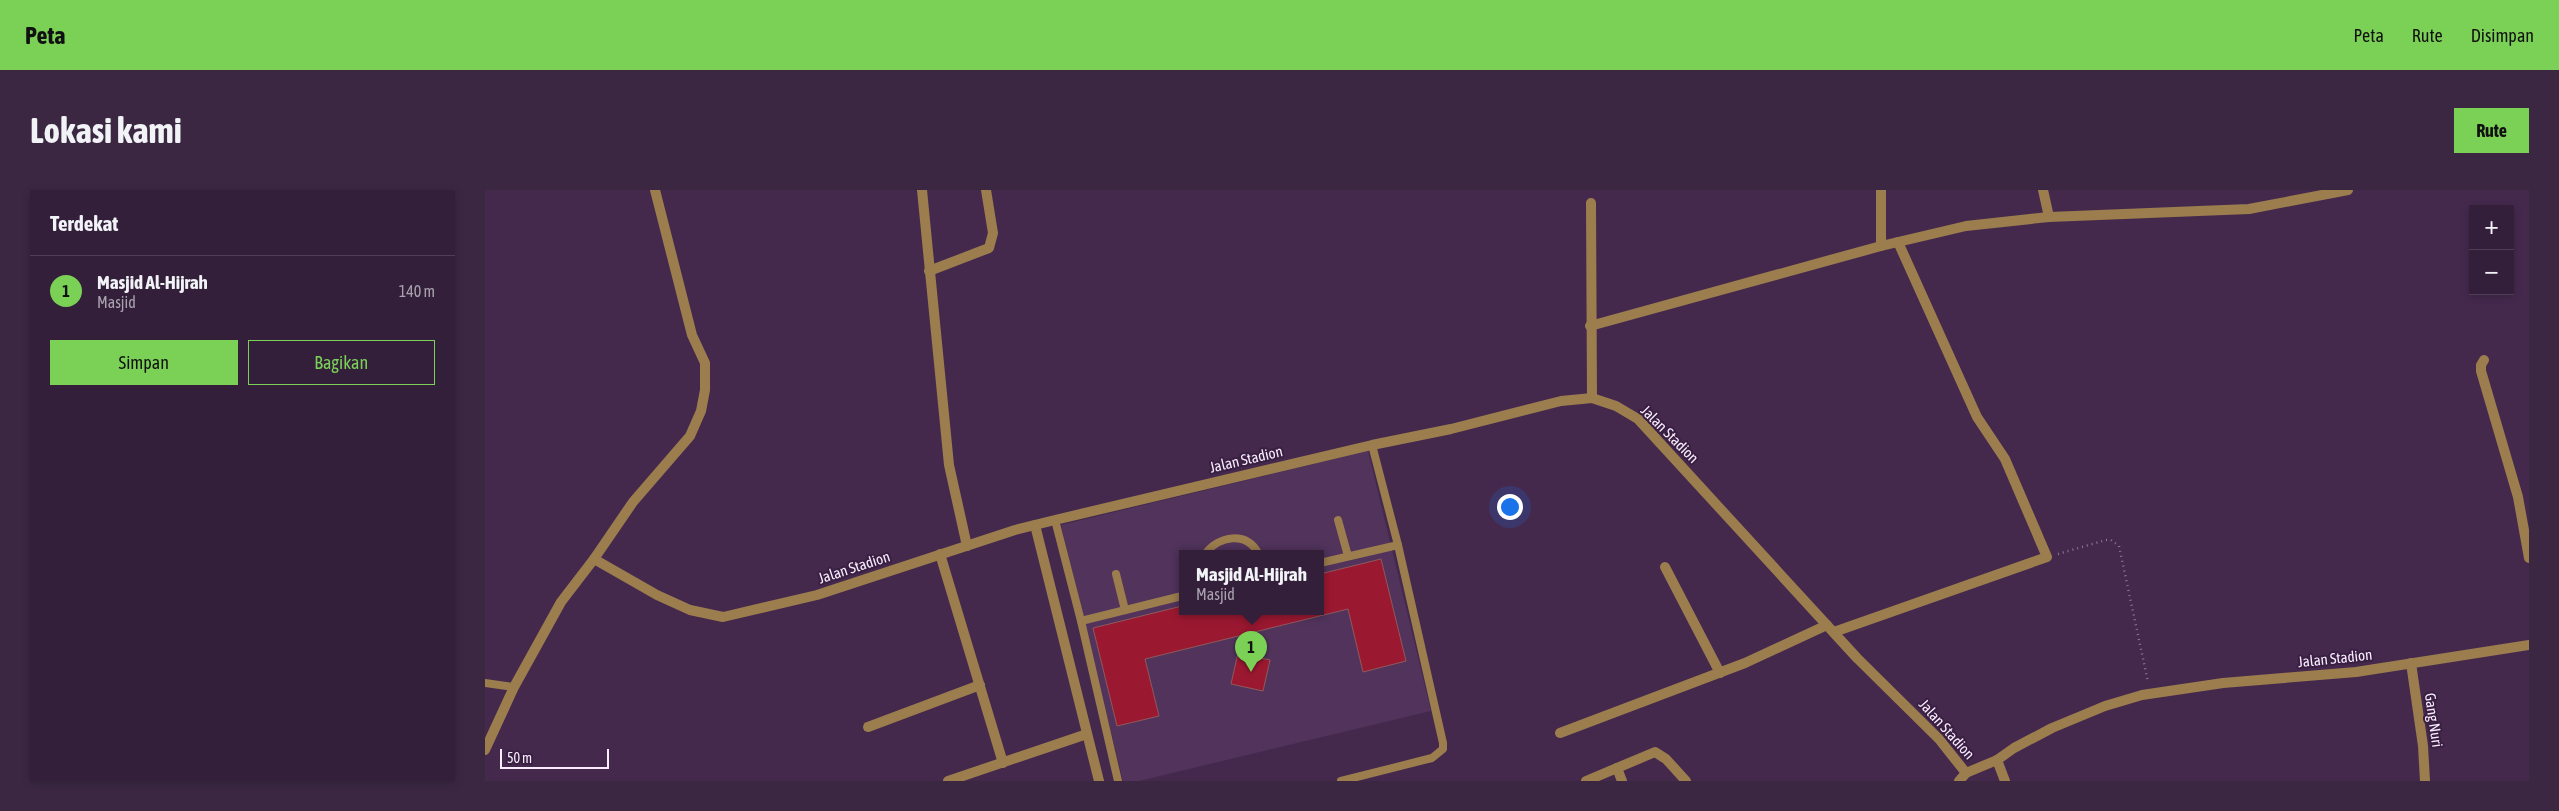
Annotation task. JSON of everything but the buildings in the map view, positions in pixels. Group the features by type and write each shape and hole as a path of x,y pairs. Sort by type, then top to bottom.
{"street":[{"path":"485,750 514,687 561,602 594,559 633,502 690,436 701,411 705,390 705,363 692,335 655,190"},
{"path":"922,190 949,464 967,546"},
{"path":"929,271 989,248 993,233 987,190"},
{"path":"1881,190 1881,246"},
{"path":"2043,190 2049,217"},
{"path":"1590,326 1881,246 1966,226 2049,217 2249,209 2348,190"},
{"path":"1591,203 1590,326 1592,398"},
{"path":"1560,734 1720,673 1830,628 2047,557 2005,459 1977,417 1898,242"},
{"path":"2484,360 2481,365 2481,371 2518,497 2529,558"},
{"name":"Jalan Stadion","path":"594,559 657,596 690,610 723,617 817,596 940,554 1035,525 1372,445 1451,429 1561,401 1592,398 1616,406 1638,419 1830,628 1939,739 1966,773 1997,760 2014,748 2052,728 2105,706 2150,694 2223,683 2356,672 2529,645"},
{"path":"1035,525 1099,781"},
{"path":"940,554 1003,762"},
{"path":"1665,567 1720,673"},
{"name":"Gang Nuri","path":"2411,663 2423,746 2425,781"},
{"path":"868,727 980,685"},
{"path":"948,781 1087,734"},
{"path":"1586,781 1655,752 1666,759 1686,781"},
{"path":"1997,760 2005,781"},
{"path":"1617,768 1622,781"},
{"path":"1959,781 1966,773"}],"lane":[{"path":"1341,781 1432,758 1443,749 1398,545 1372,445"},
{"path":"1055,520 1081,621 1118,781"},
{"path":"1338,520 1348,556"},
{"path":"1208,550 1213,544 1232,538 1248,543 1255,550"},
{"path":"1324,562 1398,545"},
{"path":"1116,574 1125,610"},
{"path":"1081,621 1179,597"},
{"path":"485,682 514,687"}],"path":[{"path":"2047,557 2106,540 2111,540 2119,546 2150,694"}],"shaded area":[{"path":"1368,451 1431,711 1139,781 1123,781 1061,525"}],"place":[{"name":"Masjid Al-Hijrah","path":"1251,672"}]}
